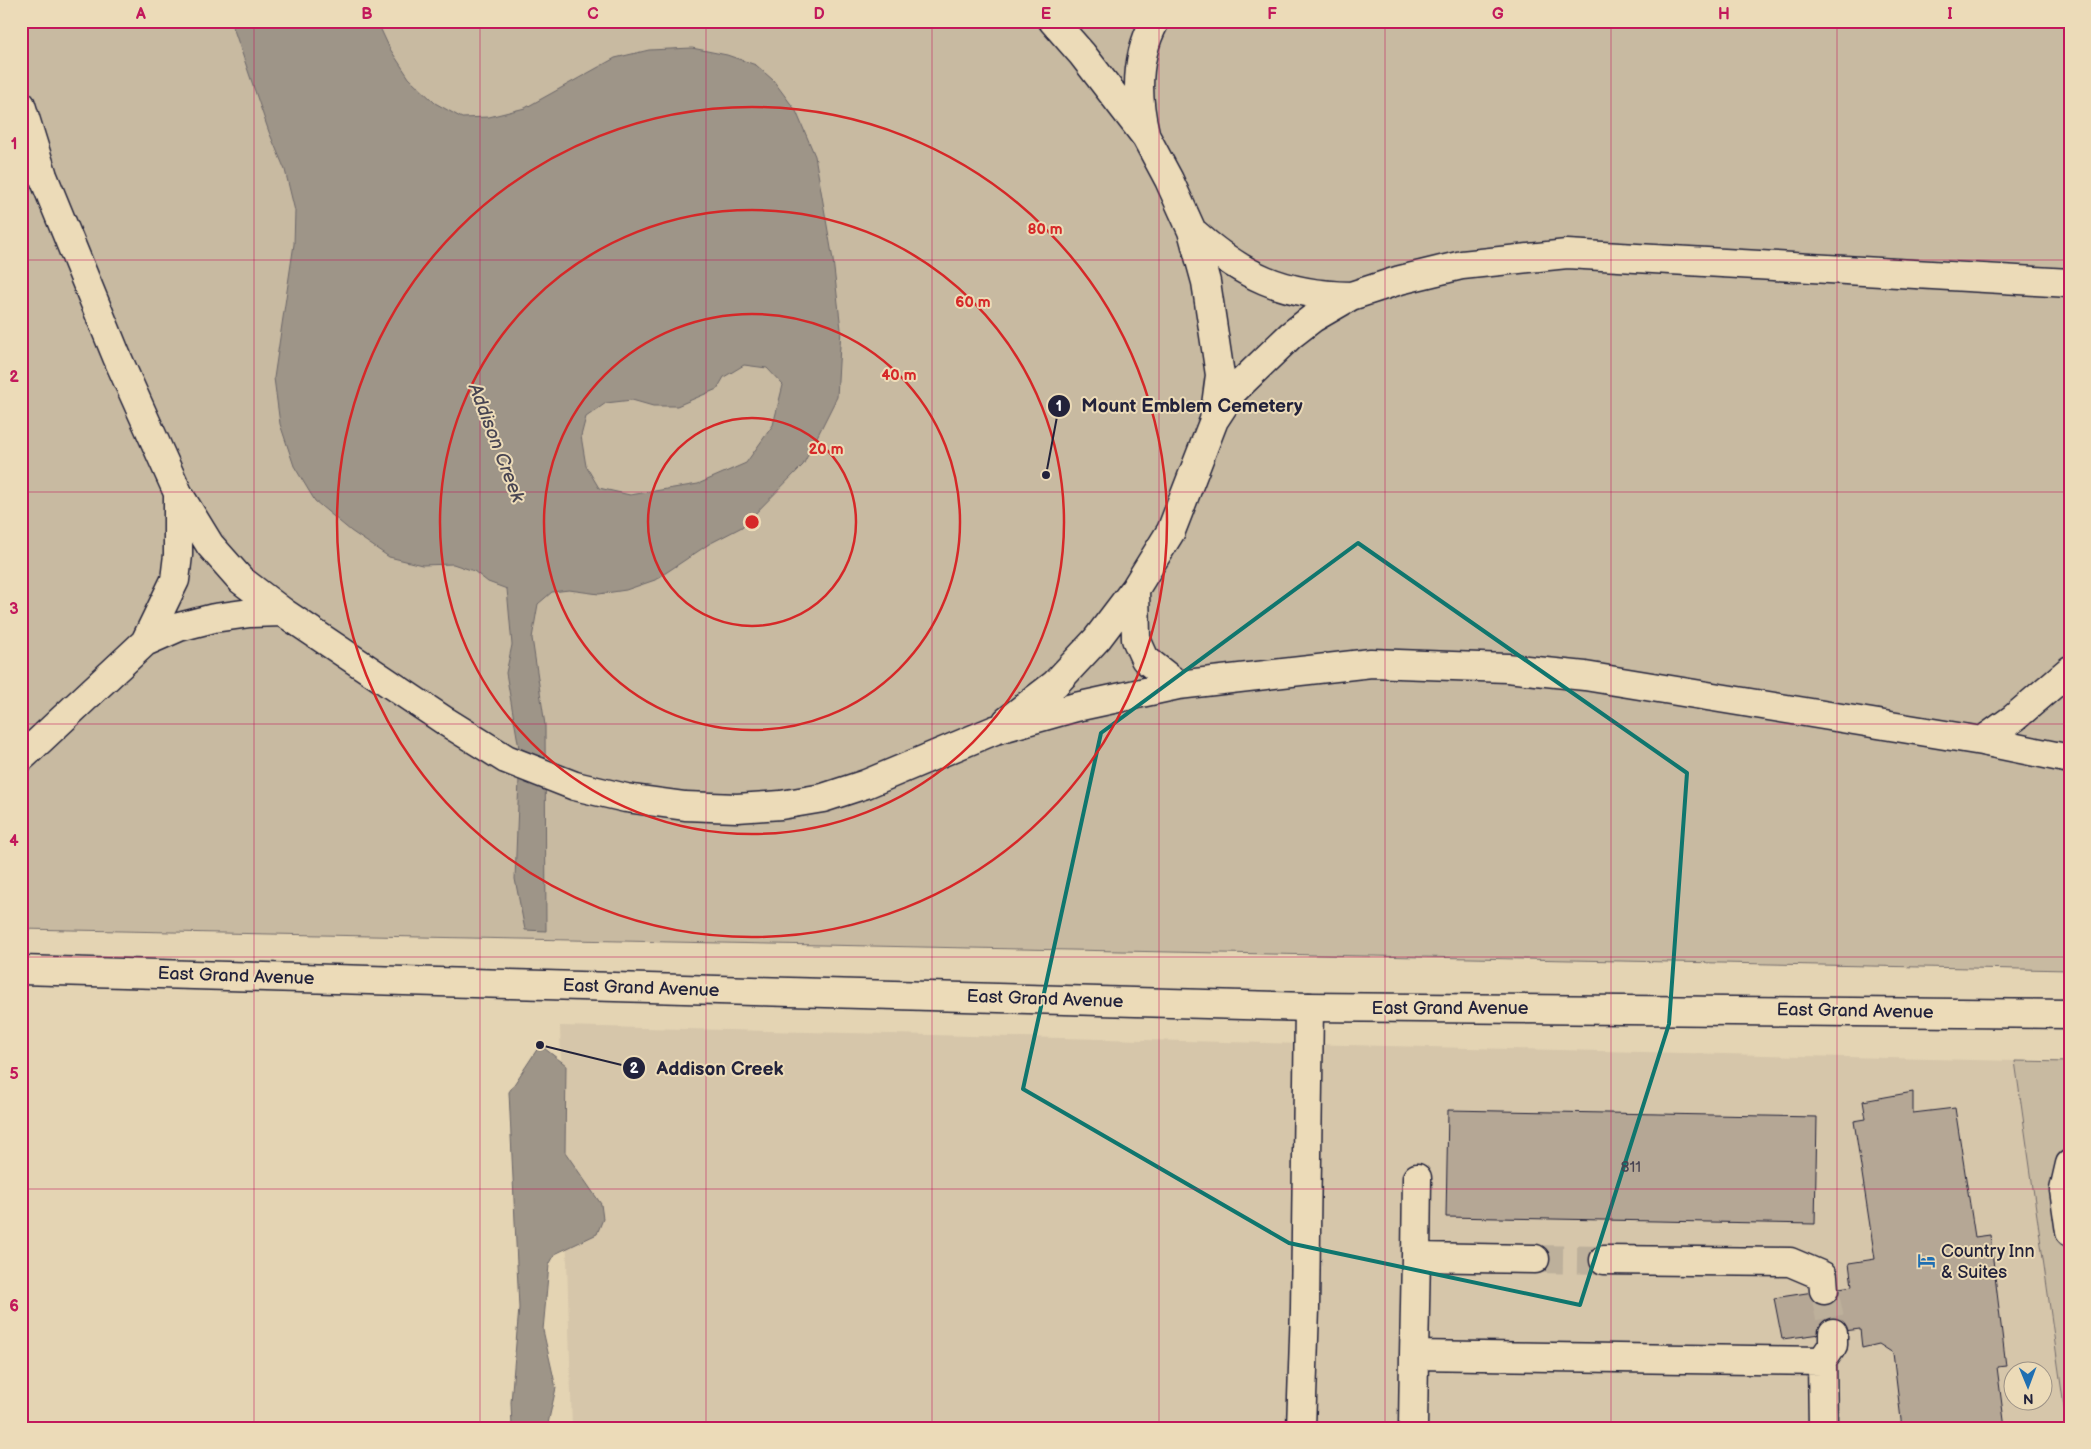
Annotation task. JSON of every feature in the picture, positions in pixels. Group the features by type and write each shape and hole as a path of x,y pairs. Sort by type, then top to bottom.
{"main road":[{"path":"1053,21 1082,54 1146,137 1169,180 1192,231 1206,282 1220,375 1214,420"},
{"path":"1146,137 1139,110 1138,86 1142,60 1155,21"},
{"path":"21,105 43,176 73,254 178,494 210,545 241,580 283,612 506,759 575,786 626,798 685,806 737,808 781,805 823,798 866,784 996,730 1076,707 1178,685 1371,663 1507,668 1594,677 1982,740 2070,759"},
{"path":"1192,231 1216,252 1244,271 1282,287 1320,295 1350,296"},
{"path":"996,730 1054,684 1097,640 1135,589 1171,532 1214,420 1233,391 1291,335 1313,318 1350,296 1400,280 1462,265 1567,254 2070,283"},
{"path":"145,642 175,580 178,555 178,494"},
{"path":"1135,589 1136,639 1144,659 1178,685"},
{"path":"21,758 145,642 179,627 214,618 250,613 283,612"},
{"path":"1982,740 2014,718 2070,670"},
{"name":"East Grand Avenue","path":"21,970 1309,1007 2070,1014"},
{"path":"1301,1428 1305,1308 1309,1007"},
{"path":"2070,1164 2064,1190 2070,1232"},
{"path":"1413,1428 1417,1178"},
{"path":"1416,1257 1535,1259"},
{"path":"1604,1260 1790,1262 1823,1276 1824,1290"},
{"path":"1823,1428 1822,1361 1833,1345 1833,1333"},
{"path":"1414,1355 1822,1361"}],"highlighted area":[{"path":"1358,543 1687,773 1669,1024 1580,1305 1289,1243 1023,1089 1101,733"}],"shaded area":[{"path":"21,21 2070,21 2070,970 21,929"},
{"path":"560,1026 2015,1061 2067,1428 572,1428"},
{"path":"2015,1061 2070,1062 2070,1428 2067,1428"}],"water":[{"path":"231,21 377,21 390,49 409,78 435,103 462,118 489,117 525,108 615,58 649,50 692,48 727,55 756,65 773,80 796,111 815,156 833,260 841,329 837,397 803,465 742,527 709,544 655,580 626,590 599,594 569,590 552,592 538,604 532,638 545,725 546,931 525,930 515,879 520,754 506,673 512,645 507,589 488,582 474,571 453,564 422,565 389,557 351,531 315,501 294,466 280,424 274,378 294,244 295,211 285,170 269,132","holes":["744,365 767,368 783,385 773,425 746,463 698,484 630,495 599,488 586,466 581,436 586,417 606,403 632,400 653,406 677,406 717,389 724,377"]},
{"path":"540,1045 566,1065 565,1152 601,1204 603,1219 597,1234 555,1254 549,1265 543,1330 556,1388 547,1428 512,1428 511,1402 519,1308 509,1092"}],"building":[{"name":"Country Inn & Suites","path":"1913,1092 1913,1113 1955,1108 1975,1237 1990,1235 2006,1362 2004,1366 1997,1367 2005,1428 1902,1428 1893,1353 1879,1344 1862,1348 1860,1329 1782,1339 1774,1298 1852,1286 1849,1263 1875,1259 1854,1121 1866,1119 1863,1101"},
{"path":"1448,1110 1817,1117 1815,1224 1446,1217"}],"tunnel":[{"path":"1535,1259 1604,1260"},
{"path":"1824,1290 1833,1333"}],"place":[{"name":"Mount Emblem Cemetery","path":"1046,475"},
{"name":"Addison Creek","path":"540,1045"},
{"name":"Country Inn & Suites","path":"1927,1261"}]}
